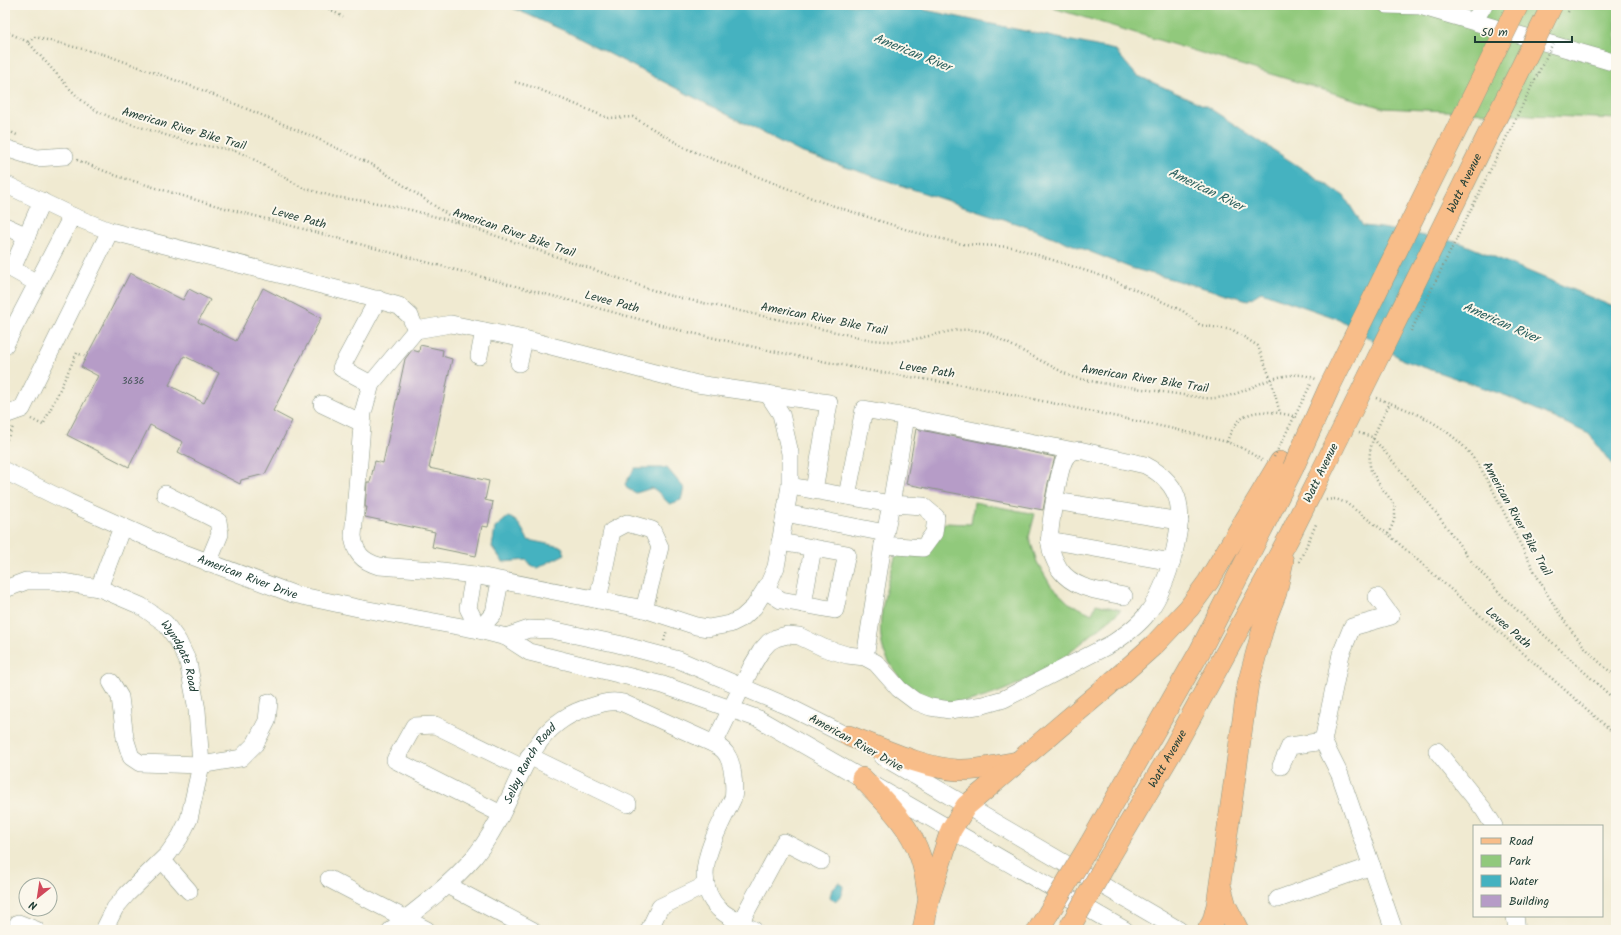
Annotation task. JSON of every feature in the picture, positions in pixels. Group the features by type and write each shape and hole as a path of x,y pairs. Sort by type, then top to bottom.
{"main road":[{"name":"Watt Avenue","path":"1043,922 1090,844 1200,651 1279,465 1325,384 1518,5"},
{"name":"Watt Avenue","path":"1069,929 1175,746 1288,539 1559,12"},
{"path":"923,930 929,898 951,830 966,806 1118,678 1189,608 1208,582 1279,465"},
{"path":"1208,930 1214,916 1220,885 1248,684 1265,621 1276,593 1288,539"},
{"path":"849,736 923,763 955,770 1018,762"},
{"path":"862,778 893,810 908,832 920,854 929,898"},
{"path":"1220,885 1226,906 1238,930"}],"street":[{"path":"1387,5 1420,6 1616,63"},
{"path":"1474,21 1484,5"},
{"path":"5,148 37,158 64,156"},
{"path":"5,184 72,216 110,231 378,299 399,306 410,316 416,330"},
{"path":"38,282 9,268 27,236 42,201"},
{"path":"5,345 72,216"},
{"path":"5,226 27,236"},
{"path":"5,415 22,409 110,231"},
{"path":"371,384 341,368 378,299"},
{"path":"768,394 782,414 790,453 790,486 776,567 765,590 754,607 742,618 730,624 708,628 696,626 644,610 474,575 434,570 379,566 370,564 358,553 354,546 353,536 363,413 371,384 416,330 451,324 524,339 697,384 768,394 828,403 814,490"},
{"path":"479,356 484,331"},
{"path":"519,363 524,339"},
{"path":"322,404 362,423"},
{"path":"714,744 755,661 769,642 787,635 799,636 824,648 847,655 865,657 876,663 899,689 915,701 930,707 950,710 983,705 1004,699 1112,644 1125,635 1147,614 1160,594 1169,573 1180,521 1178,501 1172,487 1166,479 1145,465 1079,450 1074,451 864,409 847,496"},
{"path":"865,657 906,417"},
{"path":"1074,451 1062,462 1050,529 1053,558 1060,570 1071,581 1084,588 1124,596"},
{"name":"American River Drive","path":"5,470 122,527 208,563 293,594 358,608 479,630 506,637 529,652 663,685 731,708 771,724 1125,930"},
{"path":"785,513 922,548 934,533 936,516 923,506 891,504 790,486"},
{"path":"164,494 218,520 220,534 208,563"},
{"path":"1055,501 1180,521"},
{"path":"598,600 612,531 627,523 652,530 660,547 644,610"},
{"path":"99,588 122,527"},
{"path":"1050,540 1172,562"},
{"path":"765,590 781,600 835,610 847,554 780,542"},
{"path":"803,604 813,548"},
{"path":"474,575 468,608 479,630 494,613 500,581"},
{"name":"Wyndgate Road","path":"5,589 26,581 56,581 99,588 141,606 165,623 178,641 188,662 197,710 201,765 189,818 180,837 163,861 115,908 104,930"},
{"path":"1371,622 1352,627 1341,654 1323,741 1340,775 1394,930"},
{"name":"American River Drive","path":"506,637 529,629 552,630 618,644 679,660 789,706 849,736 1179,930"},
{"path":"111,682 120,697 125,738 131,757 140,763 201,765 241,758 255,744 267,721 269,702"},
{"name":"Selby Ranch Road","path":"391,930 447,885 475,855 501,814 526,762 548,731 560,722 586,708 612,702 623,704 714,744 722,749 728,756 734,789 733,798 708,852 704,872 709,894 718,908 747,926"},
{"path":"501,814 395,760 414,726 435,725 628,804"},
{"path":"1281,766 1290,746 1323,741"},
{"path":"1437,751 1484,810 1493,825"},
{"path":"747,926 784,842 821,861"},
{"path":"163,861 189,891"},
{"path":"1278,899 1372,866"},
{"path":"330,879 427,930"},
{"path":"447,885 532,930"},
{"path":"649,930 660,907 706,885"},
{"path":"1515,917 1517,930"},
{"path":"18,923 36,930"}],"path":[{"path":"322,5 343,17"},
{"path":"1559,12 1572,5"},
{"name":"American River Bike Trail","path":"5,31 28,42 80,99 93,109 112,118 194,144 232,150 246,155 303,188 335,197 372,202 411,210 462,224 667,295 872,340 900,341 952,330 977,329 988,333 1072,377 1095,382 1204,398 1222,399 1271,380 1292,375 1307,376 1325,384"},
{"path":"28,42 35,37 106,55 202,90 316,138 376,167 462,224"},
{"path":"1410,333 1555,40"},
{"path":"515,82 536,88 608,118 633,117 685,148 822,202 914,232 962,244 1013,247 1105,277 1183,311 1200,325 1233,330 1258,346 1271,380 1280,413"},
{"path":"5,129 21,136"},
{"name":"Levee Path","path":"64,156 117,176 203,202 683,331 857,368 981,388 1174,429 1227,442 1242,448 1262,460 1279,465"},
{"path":"29,418 43,425 77,353 86,357"},
{"path":"1375,403 1379,396"},
{"name":"American River Bike Trail","path":"1374,397 1421,415 1436,424 1460,443 1470,454 1492,489 1546,591 1560,613 1583,645 1616,677"},
{"path":"1388,534 1395,517 1395,504 1370,468 1372,437 1390,403"},
{"path":"5,443 13,427 18,425"},
{"path":"1358,438 1361,431"},
{"path":"1372,437 1431,506 1472,562 1506,600 1616,701"},
{"name":"Levee Path","path":"1326,500 1336,499 1346,503 1388,534 1616,735"},
{"path":"663,641 668,627"}],"green space":[{"path":"1054,5 1616,5 1616,119 1383,108 1053,8"},
{"path":"974,502 1035,514 1029,537 1037,562 1051,586 1069,603 1092,614 1096,604 1121,610 1065,657 1041,673 988,696 955,702 939,702 923,697 909,688 890,663 884,652 882,644 882,610 896,554 917,556 944,523 971,524"}],"water":[{"name":"American River","path":"506,5 919,5 925,10 1115,50 1136,75 1206,106 1344,196 1363,226 1382,228 1461,243 1616,308 1616,470 1589,434 1507,396 1403,360 1339,319 1261,292 1248,300 1131,268 1033,229 800,152 567,32"},
{"path":"635,468 667,468 684,488 681,500 670,504 652,488 636,493 628,489 625,484"},
{"path":"508,517 512,518 518,523 528,540 562,547 565,554 537,568 531,565 527,560 503,562 492,547 495,528"},
{"path":"839,882 843,885 843,890 835,901 830,897 832,889"}],"building":[{"path":"130,273 183,300 189,289 210,300 198,322 236,341 263,288 321,318 273,411 292,421 265,474 241,480 240,484 178,452 183,442 150,425 129,467 67,435 98,376 81,367","holes":["184,356 219,373 204,403 169,385"]},
{"path":"420,345 443,350 442,356 452,359 429,468 489,481 485,500 493,502 488,527 482,526 476,556 432,547 435,532 365,517 367,507 365,507 367,482 370,482 375,461 383,463 405,359 412,350 419,352"},
{"path":"916,429 1055,457 1043,510 906,484"}]}
